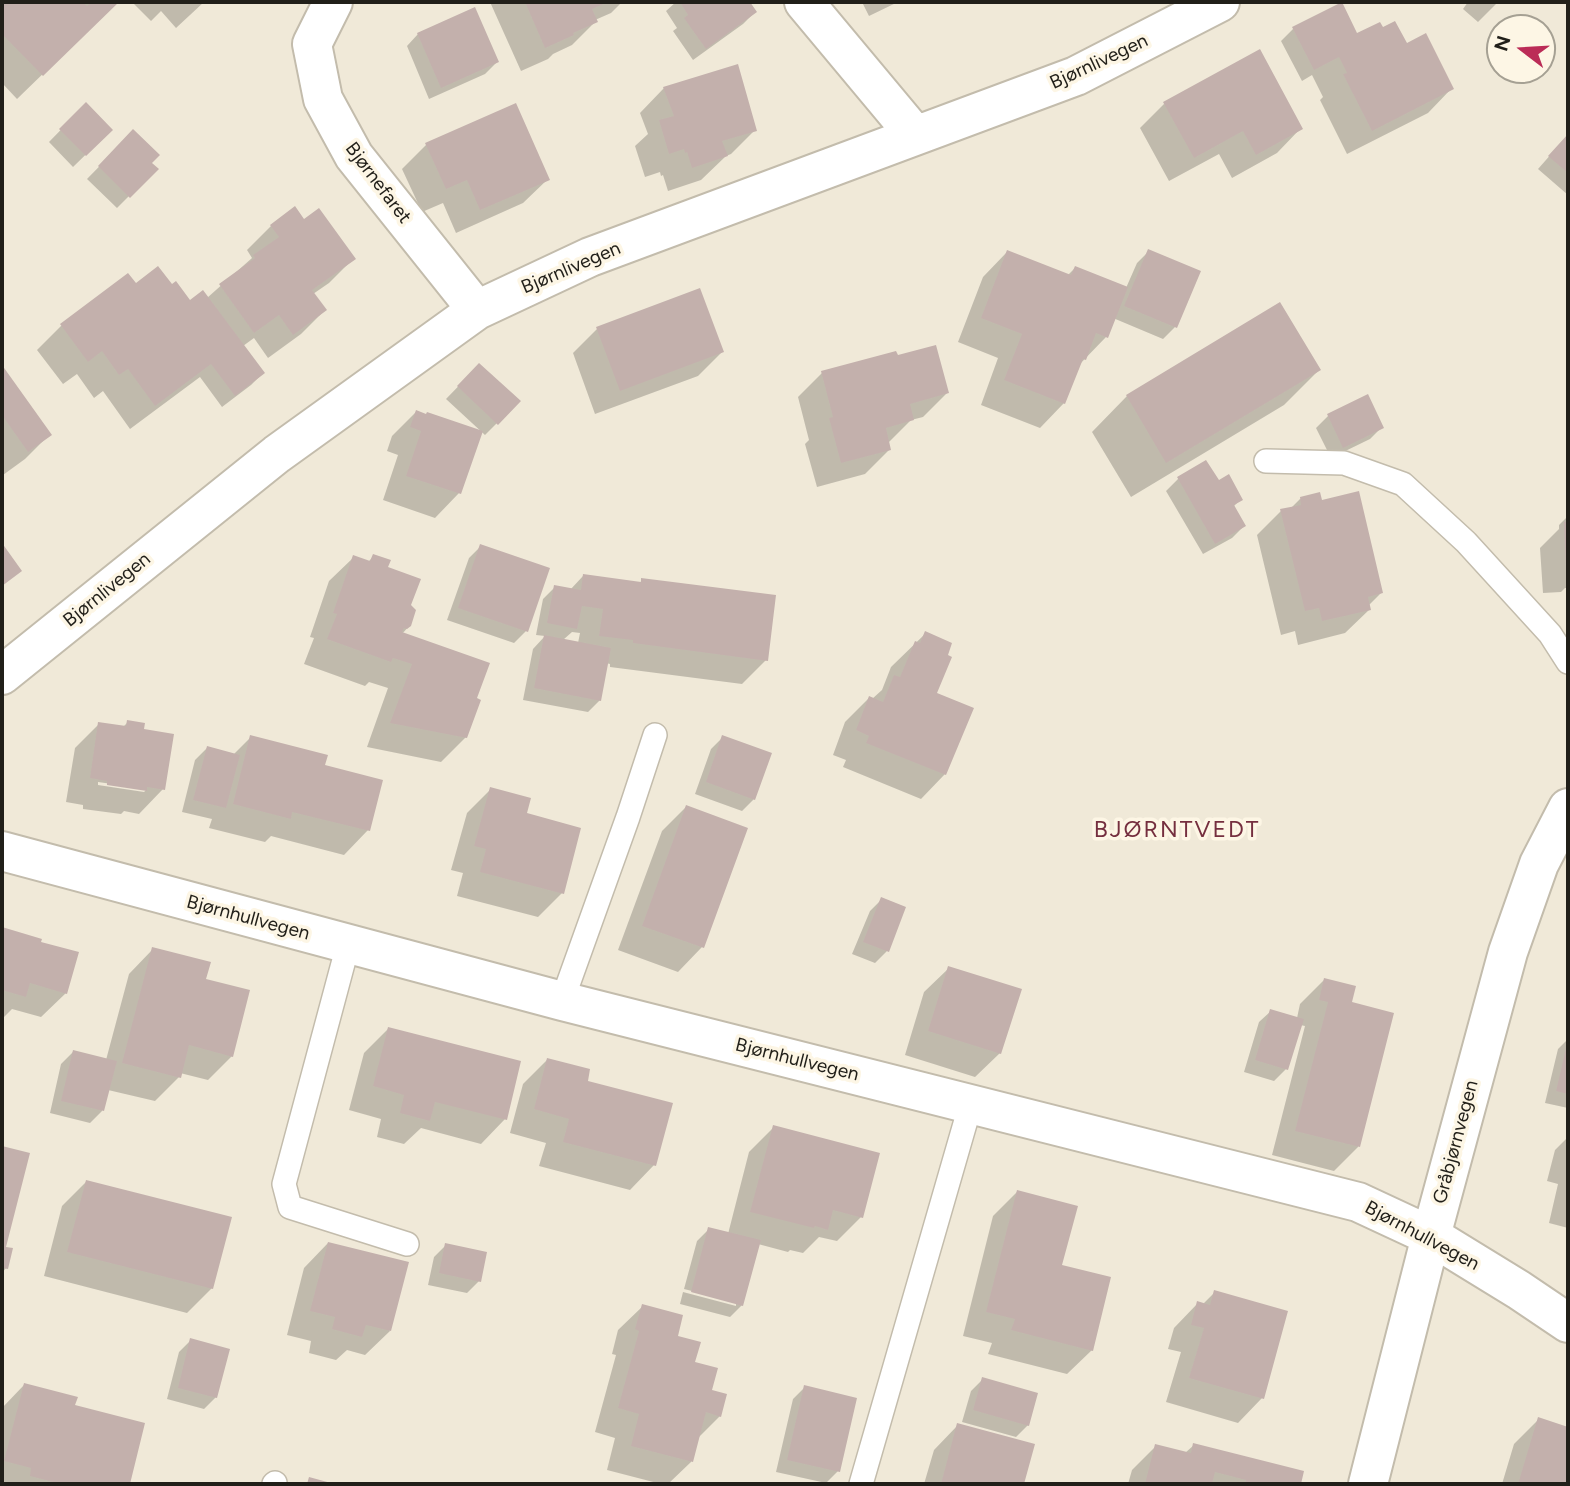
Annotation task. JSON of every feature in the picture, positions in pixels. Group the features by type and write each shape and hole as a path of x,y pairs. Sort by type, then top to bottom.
{"street":[{"name":"Bjørnefaret","path":"333,2 312,44 323,99 354,156 477,310"},
{"path":"804,2 915,135"},
{"name":"Bjørnlivegen","path":"2,675 277,454 477,310 590,257 1076,76 1220,2"},
{"name":"Gråbjørnvegen","path":"1368,1484 1431,1236 1516,929 1539,864 1568,808"},
{"name":"Bjørnhullvegen","path":"2,851 562,1001 1359,1202 1431,1236 1568,1323"}],"lane":[{"path":"1266,461 1343,463 1403,484 1475,552 1550,635 1568,662"},
{"path":"562,1001 655,735"},
{"path":"348,944 284,1184 290,1207 407,1244"},
{"path":"861,1484 971,1103"}],"building":[{"path":"2,2 82,2 87,6 92,2 119,2 43,76 2,34"},
{"path":"525,2 608,2 592,9 598,22 545,48"},
{"path":"680,2 750,2 757,12 706,49 684,18 688,15"},
{"path":"1342,2 1357,33 1380,22 1383,27 1395,21 1407,43 1426,33 1454,89 1372,131 1343,74 1347,73 1339,57 1314,70 1292,27"},
{"path":"475,7 499,62 441,88 417,33"},
{"path":"1260,49 1303,129 1256,155 1243,131 1194,158 1163,102"},
{"path":"738,64 757,131 722,141 728,156 692,168 684,149 669,154 659,120 674,116 663,87"},
{"path":"86,102 113,130 86,156 59,129"},
{"path":"516,103 550,180 480,210 467,180 446,189 425,143"},
{"path":"133,129 160,155 152,163 159,169 130,198 98,166"},
{"path":"1568,134 1568,173 1548,156"},
{"path":"295,206 304,219 319,208 356,259 312,290 327,310 293,335 279,315 254,333 219,284 279,237 270,225"},
{"path":"1148,249 1201,271 1177,328 1124,306"},
{"path":"1007,250 1071,275 1075,266 1128,287 1108,338 1096,333 1065,404 1004,380 1022,334 981,318"},
{"path":"158,266 172,284 176,281 190,300 203,290 265,373 235,396 211,364 155,406 128,369 119,375 102,351 88,362 60,324 128,273 136,283"},
{"path":"700,288 724,352 620,391 596,327"},
{"path":"1280,302 1321,370 1166,463 1126,395"},
{"path":"936,345 949,393 910,404 914,420 886,428 891,450 841,463 829,418 833,417 821,371 896,351 898,355"},
{"path":"479,363 521,401 498,425 457,386"},
{"path":"2,365 52,435 28,452 2,415"},
{"path":"1368,394 1384,428 1343,448 1327,414"},
{"path":"416,410 483,431 461,494 406,476 421,431 410,427"},
{"path":"1206,460 1219,480 1229,474 1243,500 1234,505 1246,526 1215,544 1177,477"},
{"path":"1359,491 1383,593 1368,597 1371,610 1322,621 1319,608 1305,611 1280,509 1301,505 1300,497 1320,492 1322,500"},
{"path":"1564,522 1568,522 1568,566 1566,566"},
{"path":"2,543 22,571 2,586"},
{"path":"480,544 550,568 528,632 458,608"},
{"path":"373,554 391,560 388,567 421,579 411,605 416,610 411,626 404,628 402,632 490,663 477,698 481,700 467,738 390,723 412,664 393,658 391,662 327,639 337,614 333,613 353,555 370,561"},
{"path":"583,574 641,582 641,578 776,595 768,661 599,636 603,609 582,606 577,629 547,623 554,585 581,590"},
{"path":"925,631 952,643 948,655 952,657 937,693 974,708 946,775 866,743 869,736 856,730 869,696 883,702 894,675 900,677 915,641 920,643"},
{"path":"544,635 611,648 601,701 534,688"},
{"path":"127,720 145,723 144,729 174,734 165,790 147,787 147,791 107,785 107,781 90,778 98,722 126,726"},
{"path":"250,735 328,755 325,765 383,780 370,831 292,812 291,819 233,804"},
{"path":"722,735 772,753 755,800 706,782"},
{"path":"207,746 240,755 226,808 193,800"},
{"path":"490,787 531,798 527,813 581,828 564,894 480,872 486,849 474,846"},
{"path":"686,805 748,828 704,948 642,926"},
{"path":"881,897 906,907 889,952 863,942"},
{"path":"2,927 42,939 41,942 79,952 67,994 30,983 26,997 2,990"},
{"path":"152,947 211,962 206,979 250,990 233,1057 189,1045 181,1078 122,1063"},
{"path":"948,966 1022,989 1001,1054 928,1031"},
{"path":"1324,978 1356,986 1352,1002 1394,1013 1360,1147 1295,1131 1328,1002 1319,1000"},
{"path":"1270,1009 1304,1019 1288,1070 1255,1060"},
{"path":"388,1027 521,1061 507,1120 435,1102 430,1121 400,1113 404,1095 373,1086"},
{"path":"1568,1045 1568,1094 1556,1091"},
{"path":"73,1050 117,1061 104,1111 61,1101"},
{"path":"547,1058 590,1069 588,1081 673,1103 656,1166 563,1142 569,1119 534,1109"},
{"path":"773,1125 880,1153 863,1218 833,1210 828,1230 750,1212"},
{"path":"2,1146 30,1153 6,1247 13,1248 8,1269 2,1268"},
{"path":"86,1180 232,1217 213,1289 67,1252"},
{"path":"1017,1190 1078,1206 1062,1265 1111,1277 1093,1351 1011,1330 1015,1319 986,1312"},
{"path":"708,1227 761,1240 743,1306 691,1292"},
{"path":"328,1242 409,1262 391,1331 366,1325 362,1337 332,1329 335,1317 310,1311"},
{"path":"445,1243 487,1252 481,1282 439,1273"},
{"path":"1214,1290 1288,1311 1264,1399 1189,1378 1204,1328 1191,1325 1197,1301 1210,1305"},
{"path":"642,1304 683,1315 678,1336 701,1342 695,1362 718,1368 712,1390 727,1394 721,1417 706,1412 693,1462 631,1446 639,1414 618,1408 639,1331 635,1329"},
{"path":"190,1338 230,1349 217,1398 178,1388"},
{"path":"982,1377 1038,1393 1029,1426 973,1410"},
{"path":"24,1383 78,1397 75,1405 145,1423 130,1484 61,1484 30,1476 31,1468 4,1461"},
{"path":"804,1385 857,1398 840,1472 787,1460"},
{"path":"1538,1417 1568,1427 1568,1484 1518,1484"},
{"path":"957,1423 1035,1444 1024,1484 941,1484"},
{"path":"1193,1443 1304,1471 1301,1484 1245,1484 1246,1480 1215,1472 1212,1484 1145,1484 1155,1444 1191,1453"},
{"path":"309,1477 331,1483 331,1484 307,1484"}],"district":[{"name":"BJØRNTVEDT","path":"1177,830"}]}
